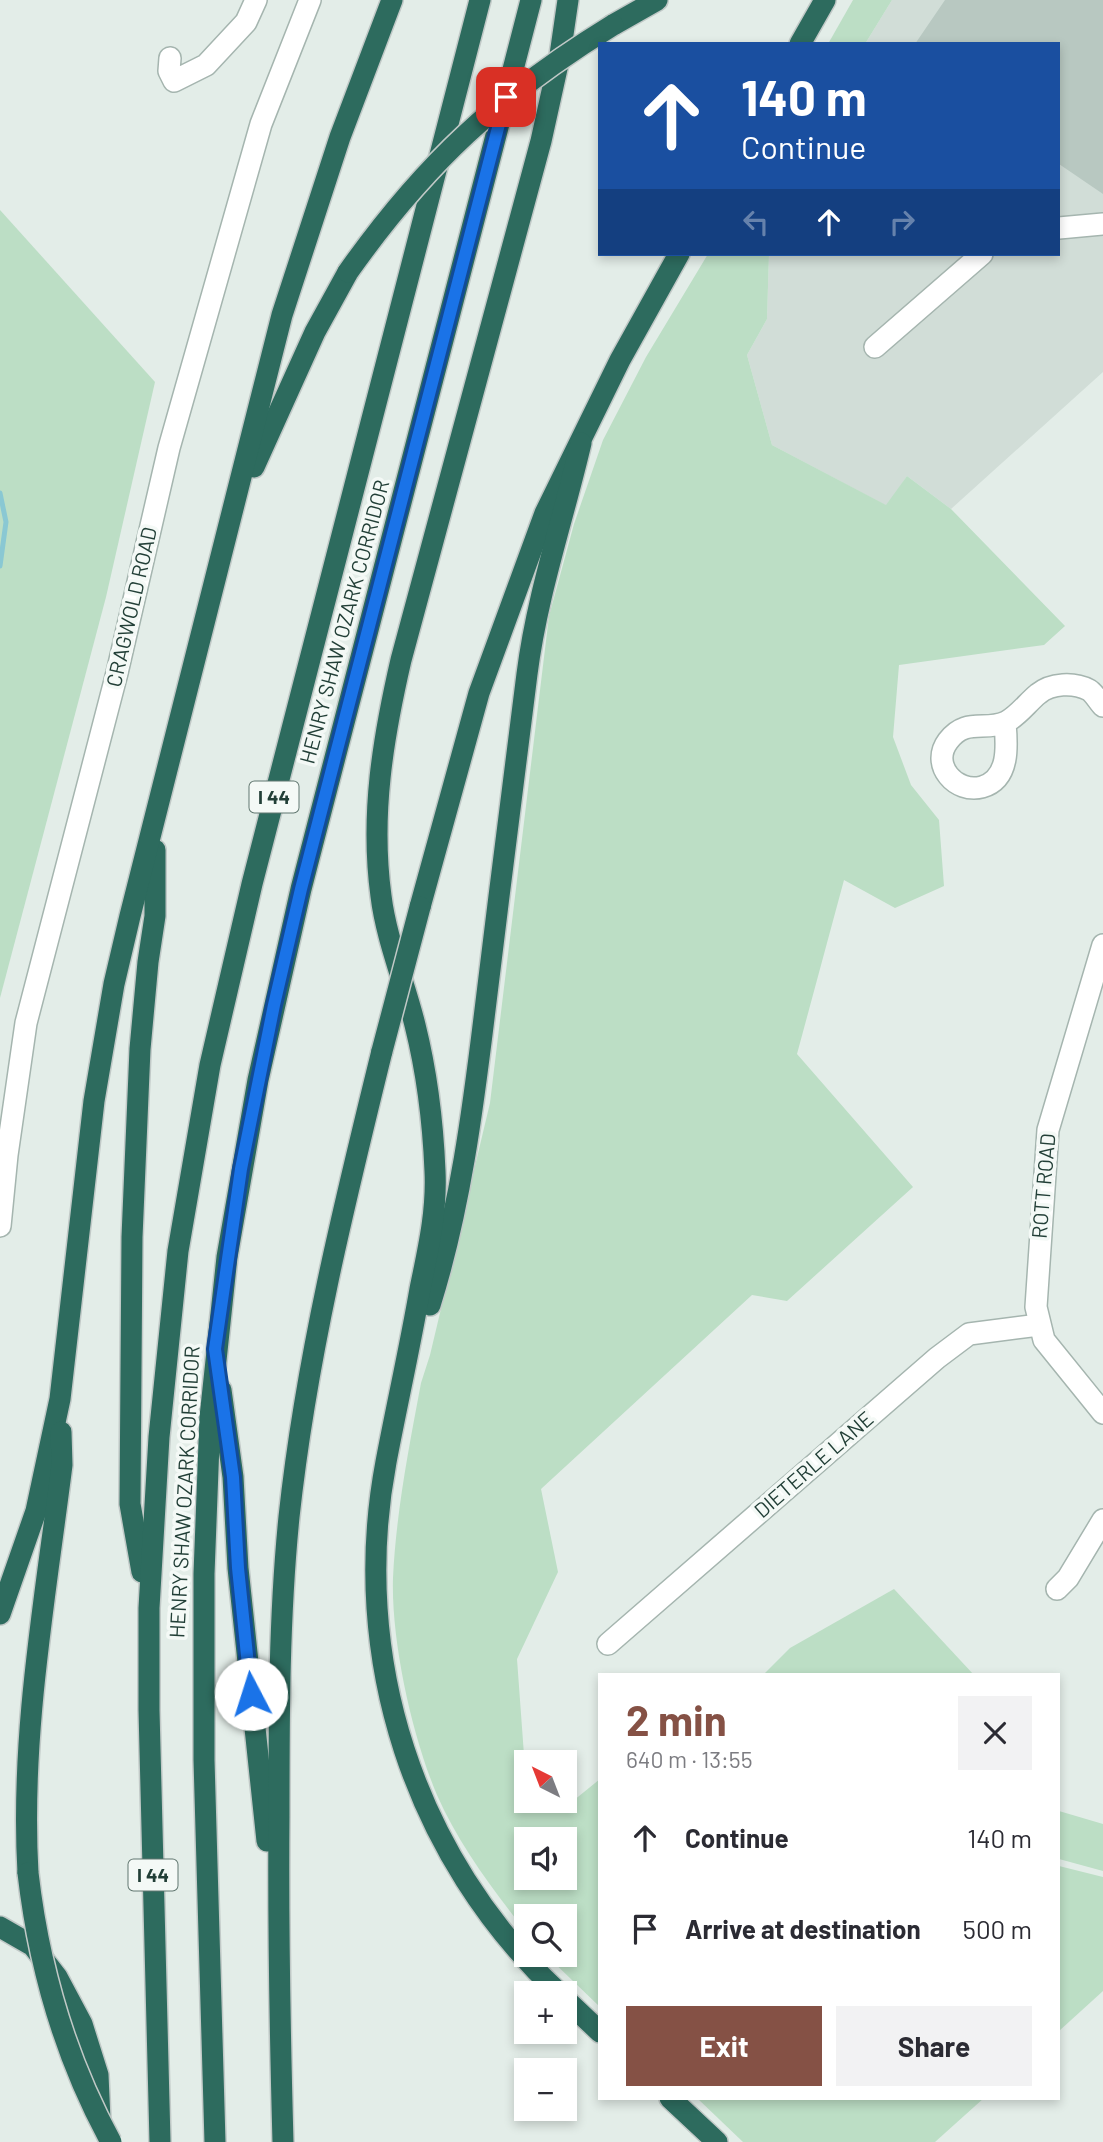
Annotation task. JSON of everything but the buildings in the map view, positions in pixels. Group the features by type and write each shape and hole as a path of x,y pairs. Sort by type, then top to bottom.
{"highway":[{"path":"0,1614 36,1511 60,1399 94,1101 114,984 235,510 264,382 300,255 340,137 393,0"},
{"name":"HENRY SHAW OZARK CORRIDOR","path":"160,2142 149,1710 149,1608 167,1344 178,1251 210,1065 255,870 480,0"},
{"name":"HENRY SHAW OZARK CORRIDOR","path":"215,2142 203,1653 206,1479 215,1349 241,1169 283,967 531,0"},
{"path":"548,1981 495,1923 448,1854 427,1813 394,1719 377,1629 376,1545 387,1460 431,1242 436,1190 434,1130 416,1029 381,898 376,808 384,732 541,141 560,55 568,0"},
{"path":"235,510 315,332 348,272 378,230 418,182 461,137 538,74 657,0"},
{"path":"801,42 825,0"},
{"path":"283,2142 277,1927 278,1663 293,1491 309,1375 335,1244 382,1051 461,752 499,635 545,513 620,360 678,256"},
{"path":"403,1387 436,1286 461,1173 478,1068 527,672 544,581 564,517 581,443"},
{"path":"149,1608 130,1504 130,1393 136,1121 148,962 155,916 155,822"},
{"path":"215,1349 233,1477 238,1568 277,1927"},
{"path":"60,1399 62,1465 28,1756 25,1824 28,1873 35,1928 56,2015 75,2068 111,2142"},
{"path":"0,1927 33,1946 57,1977 82,2024 97,2075 101,2142"},
{"path":"577,2010 598,2030"},
{"path":"672,2100 717,2142"}],"street":[{"path":"170,58 170,71 174,81 206,65 246,22 256,0"},
{"name":"CRAGWOLD ROAD","path":"0,1226 6,1155 26,1023 117,673 169,448 261,124 310,0"},
{"path":"1060,228 1103,224"},
{"path":"875,347 980,256"},
{"path":"1005,723 1041,691 1062,684 1089,690 1103,706"},
{"name":"ROTT ROAD","path":"1103,945 1048,1130 1036,1277 1039,1325 1044,1340 1103,1413"},
{"name":"DIETERLE LANE","path":"608,1644 969,1334 1039,1325"},
{"path":"1056,1590 1068,1578 1103,1520"}],"shaded area":[{"path":"892,0 1103,0 1103,372 951,509 907,476 887,506 772,445 747,355 767,319 769,256 1060,256 1060,42 866,42"}],"green space":[{"path":"853,0 892,0 866,42 829,42"},
{"path":"0,210 155,382 106,597 0,998"},
{"path":"707,256 769,256 767,319 747,355 772,445 886,505 907,476 951,509 1065,626 1044,645 899,665 893,737 911,785 939,820 944,886 895,908 844,880 797,1054 913,1187 787,1301 752,1295 541,1489 558,1572 517,1659 524,1750 514,1750 514,1813 578,1813 578,1797 598,1781 598,2005 577,1985 577,1981 573,1981 558,1967 577,1967 577,1904 514,1904 514,1916 477,1867 446,1814 419,1745 399,1659 393,1603 400,1505 421,1383 490,1103 549,616 574,524 603,440 646,357"},
{"path":"894,1589 972,1673 765,1673 790,1648"},
{"path":"1060,1811 1103,1824 1103,1871 1060,1859"},
{"path":"1060,1866 1103,1877 1103,1991 1060,2030"},
{"path":"699,2100 982,2100 935,2142 743,2142"}],"waterway":[{"path":"0,493 6,522 0,566"}],"route":[{"path":"251,1694 238,1568 233,1477 215,1349 241,1169 301,889 506,97"}]}
